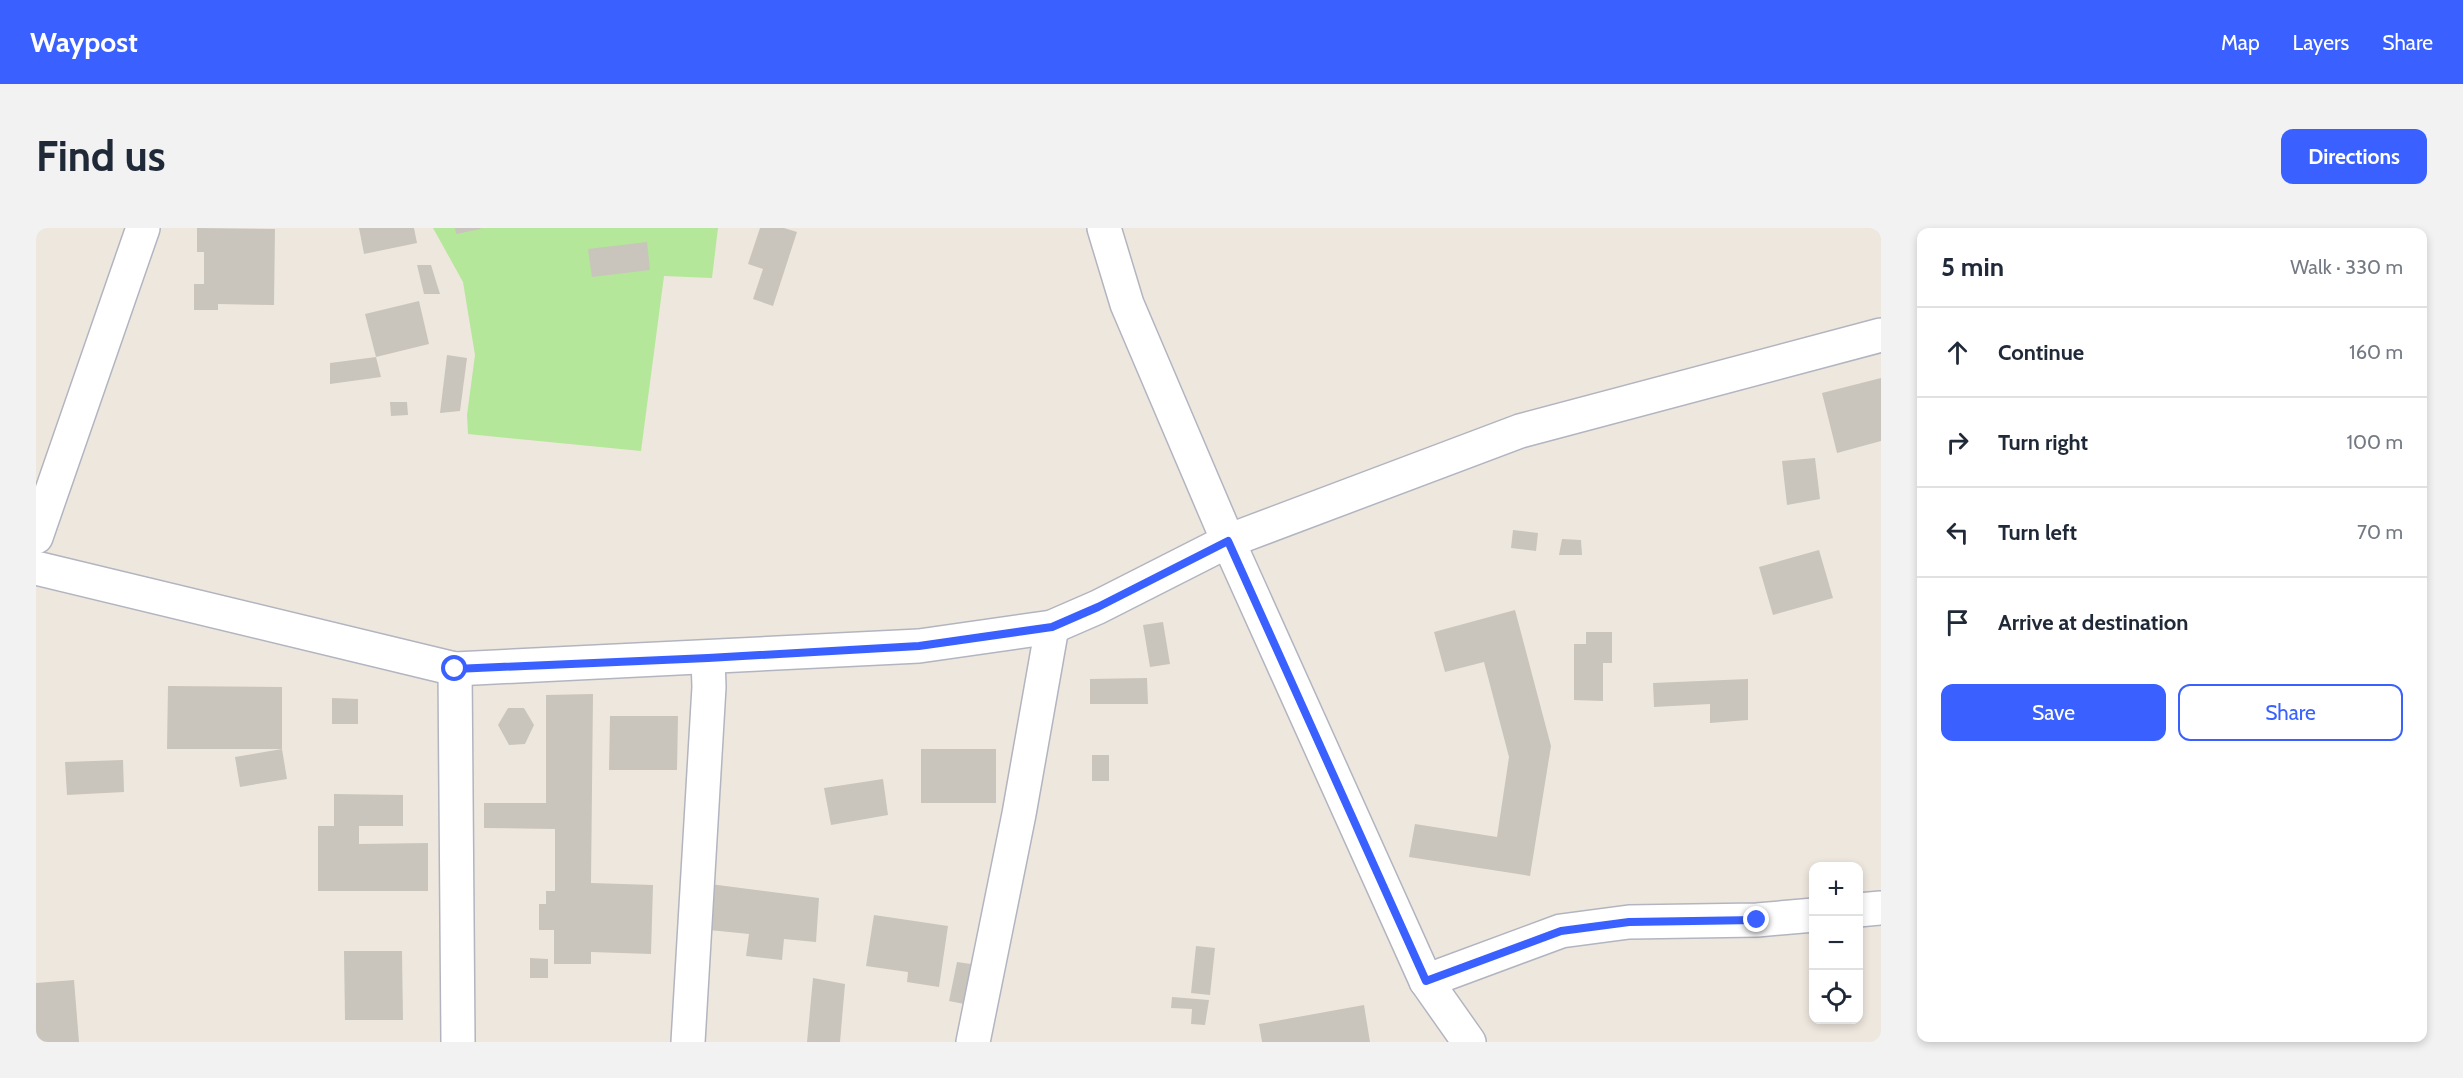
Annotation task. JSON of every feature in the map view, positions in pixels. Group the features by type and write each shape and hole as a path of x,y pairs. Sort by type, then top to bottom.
{"street":[{"path":"36,537 143,228"},
{"path":"1104,228 1127,304 1228,541 1426,981 1469,1042"},
{"path":"36,568 455,669 919,646 1052,627 1098,607 1228,541 1520,431 1881,335"},
{"path":"974,1042 1019,814 1052,627"},
{"path":"688,1042 709,687 708,658"},
{"path":"455,669 458,1042"},
{"path":"1863,910 1881,908"},
{"path":"1426,981 1561,931 1629,922 1757,920 1809,915"}],"green space":[{"path":"433,228 718,228 712,278 664,276 641,451 468,434 467,415 475,355 463,282"}],"building":[{"path":"197,228 275,229 274,305 218,304 218,310 194,310 194,284 204,284 204,252 197,252"},
{"path":"359,228 414,228 417,243 364,254"},
{"path":"455,228 480,228 481,229 456,234"},
{"path":"760,228 784,228 797,232 773,306 753,299 763,269 748,264"},
{"path":"647,242 650,270 592,277 588,249"},
{"path":"417,265 431,265 440,294 424,294"},
{"path":"419,301 429,344 376,357 365,314"},
{"path":"447,355 467,358 460,411 440,413"},
{"path":"376,357 381,377 330,384 330,363"},
{"path":"1881,378 1881,441 1837,453 1822,393"},
{"path":"390,402 407,402 408,415 391,416"},
{"path":"1815,458 1820,499 1787,505 1782,461"},
{"path":"1513,530 1538,533 1536,551 1511,548"},
{"path":"1562,539 1581,540 1582,555 1559,555"},
{"path":"1819,550 1833,598 1773,615 1759,567"},
{"path":"1515,610 1551,746 1530,876 1409,857 1415,824 1497,837 1509,757 1484,662 1445,672 1434,632"},
{"path":"1163,622 1170,664 1150,667 1143,625"},
{"path":"1586,632 1612,632 1612,663 1603,663 1603,701 1574,700 1574,644 1586,644"},
{"path":"1147,678 1148,704 1090,704 1090,679"},
{"path":"1748,679 1748,720 1710,723 1710,704 1654,707 1653,683"},
{"path":"168,686 282,687 282,749 167,749"},
{"path":"593,694 591,883 653,885 651,954 591,952 591,964 554,964 554,930 539,930 539,904 546,904 546,891 555,891 555,829 484,828 484,803 546,803 546,695"},
{"path":"332,698 358,699 358,724 332,724"},
{"path":"508,708 524,708 534,725 525,744 509,745 498,725"},
{"path":"610,716 678,716 677,770 609,770"},
{"path":"282,749 287,779 240,787 235,757"},
{"path":"921,749 996,749 996,803 921,803"},
{"path":"1092,755 1109,755 1109,781 1092,781"},
{"path":"123,760 124,792 67,795 65,762"},
{"path":"883,779 888,815 831,825 824,788"},
{"path":"334,794 403,795 403,826 359,826 359,844 428,843 428,891 318,891 318,826 334,826"},
{"path":"710,884 819,898 816,942 784,939 782,960 746,956 749,934 709,930"},
{"path":"874,915 948,926 939,987 907,982 908,972 866,966"},
{"path":"1196,946 1215,948 1210,995 1191,993"},
{"path":"344,951 402,951 403,1020 345,1020"},
{"path":"530,958 548,959 548,978 530,978"},
{"path":"957,962 971,964 964,1004 949,1001"},
{"path":"813,978 845,984 840,1042 807,1042"},
{"path":"74,980 79,1042 36,1042 36,983"},
{"path":"1172,997 1209,1000 1205,1025 1191,1024 1192,1009 1171,1008"},
{"path":"1364,1005 1370,1042 1262,1042 1259,1024"}],"route":[{"path":"455,669 919,646 1052,627 1098,607 1228,541 1426,981 1561,931 1629,922 1757,920"}]}
